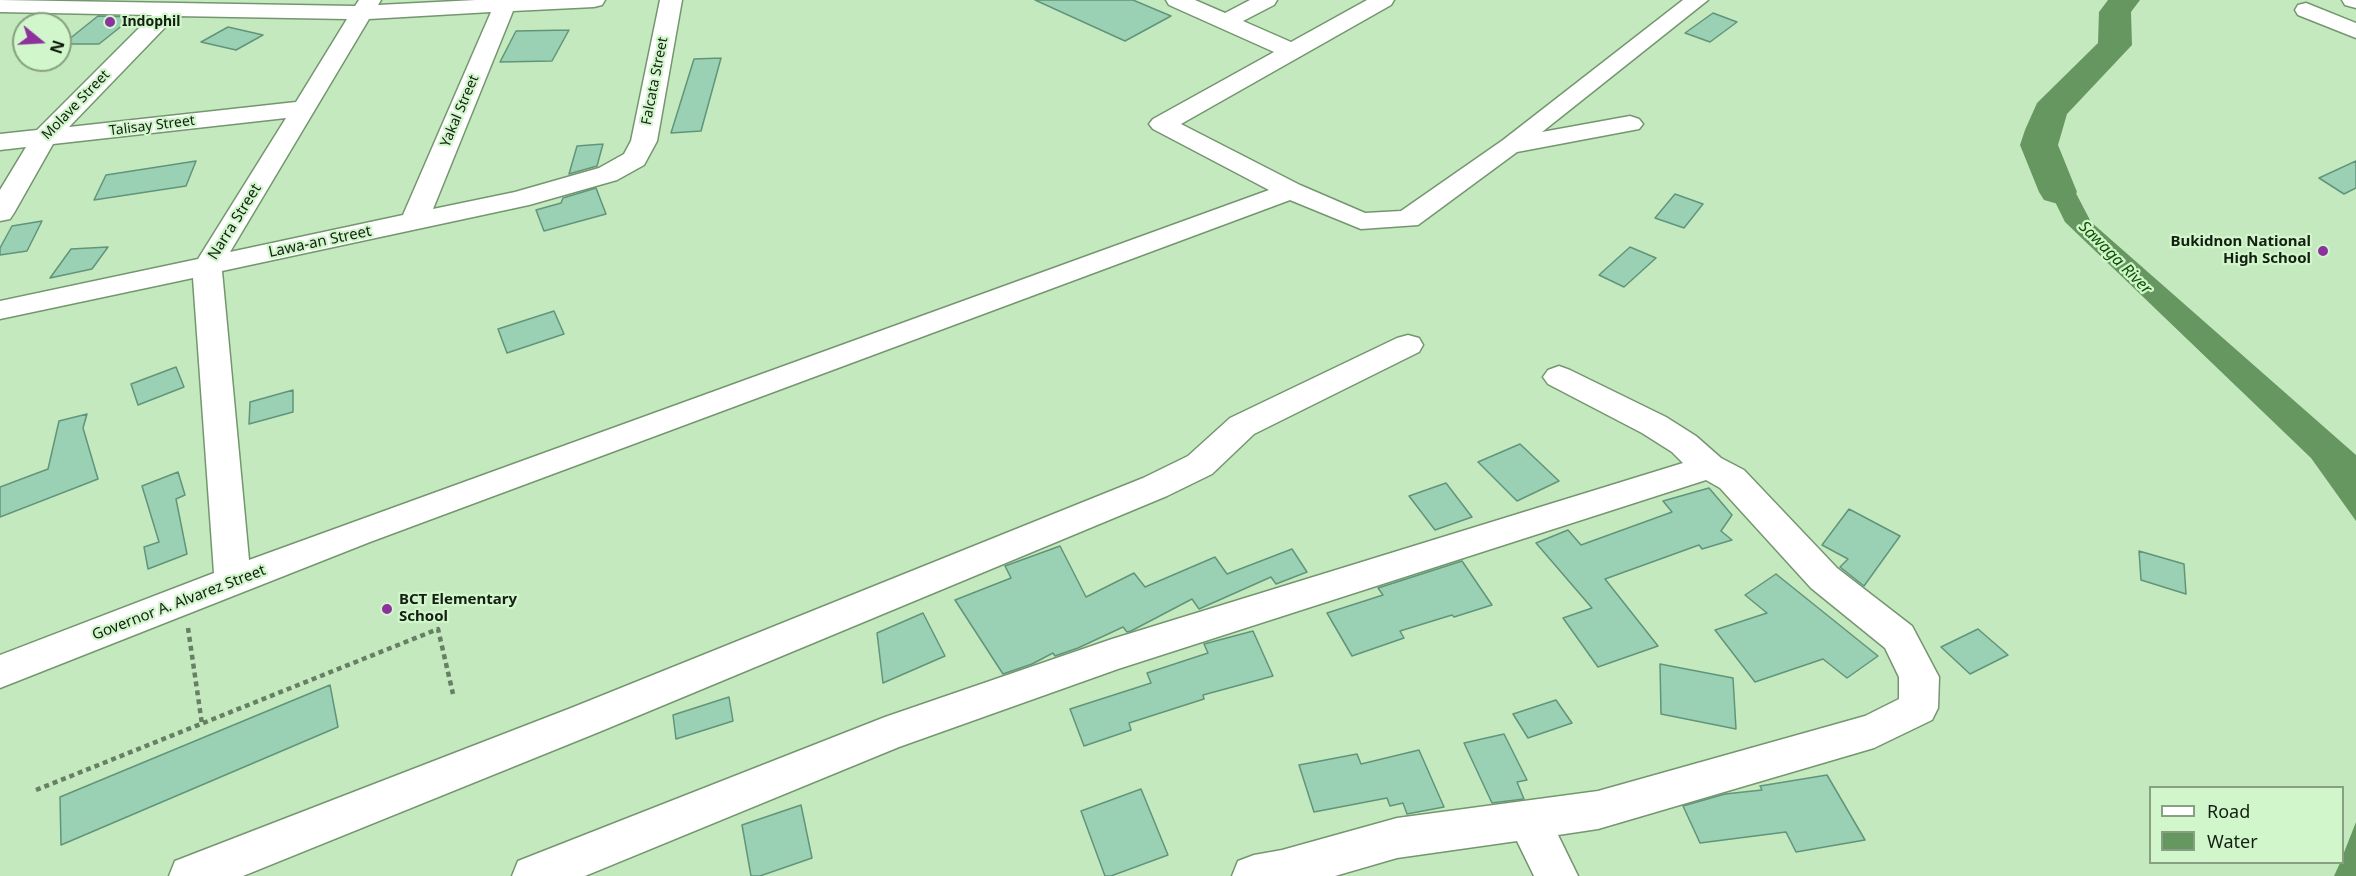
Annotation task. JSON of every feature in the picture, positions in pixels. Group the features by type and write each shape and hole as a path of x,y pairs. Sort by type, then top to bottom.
{"street":[{"path":"0,5 169,10 594,0"},
{"name":"Falcata Street","path":"634,159 644,141 670,0"},
{"path":"1177,0 1292,51"},
{"path":"1227,21 1266,0"},
{"path":"1383,0 1162,124 1291,191 1361,220 1408,219 1509,146 1698,0"},
{"name":"Yakal Street","path":"414,222 505,3"},
{"name":"Narra Street","path":"233,582 207,267 367,7"},
{"name":"Molave Street","path":"0,213 43,139 169,10"},
{"path":"2306,10 2356,31"},
{"name":"Talisay Street","path":"0,142 305,108"},
{"path":"1509,146 1630,124"},
{"name":"Lawa-an Street","path":"0,310 519,199 608,174 634,159"},
{"name":"Governor A. Alvarez Street","path":"0,672 357,534 1291,191"},
{"path":"191,876 585,720 1155,487 1200,465 1242,426 1408,345"},
{"path":"1273,874 1397,838 1598,810 1874,730 1918,708 1919,677 1899,637 1824,578 1732,479 1709,467 1684,444 1654,425 1559,377"},
{"path":"534,876 885,735 1069,670 1709,467"},
{"path":"1529,820 1556,876"}],"path":[{"path":"184,600 202,724"},
{"path":"36,790 438,629 453,694"}],"water":[{"path":"2043,130 2091,222 2356,455 2356,521 2311,458 2065,222 2030,151"},
{"path":"2356,822 2356,876 2334,876 2340,864 2344,864 2344,852"}],"building":[{"path":"1035,0 1133,0 1171,16 1125,41"},
{"path":"1713,13 1737,22 1710,42 1685,33"},
{"path":"98,16 133,17 99,44 72,44 72,37"},
{"path":"228,27 263,35 236,50 201,42"},
{"path":"569,30 552,61 500,62 516,31"},
{"path":"721,58 701,131 671,133 694,59"},
{"path":"603,144 597,166 569,174 577,146"},
{"path":"196,161 186,186 94,200 106,175"},
{"path":"2356,161 2356,188 2344,194 2319,178"},
{"path":"596,188 606,214 544,231 536,210 561,203 563,198"},
{"path":"1675,194 1703,204 1684,228 1655,218"},
{"path":"42,221 27,251 0,255 0,248 12,226"},
{"path":"108,247 92,269 50,278 71,249"},
{"path":"1630,247 1656,258 1624,287 1599,275"},
{"path":"554,311 564,334 507,353 498,329"},
{"path":"176,367 184,387 138,405 131,384"},
{"path":"293,390 293,412 249,424 250,402"},
{"path":"87,414 83,428 98,479 0,517 0,487 48,469 59,421"},
{"path":"1520,444 1559,481 1517,501 1478,462"},
{"path":"178,472 185,495 176,499 187,554 148,569 144,547 159,542 142,486"},
{"path":"1446,483 1472,517 1435,530 1409,496"},
{"path":"1709,488 1732,515 1721,531 1732,540 1702,549 1699,545 1605,579 1658,646 1598,667 1563,618 1592,608 1536,543 1568,530 1581,545 1672,512 1663,501"},
{"path":"1849,509 1900,536 1864,586 1840,567 1848,559 1822,545"},
{"path":"1060,546 1086,597 1134,573 1145,587 1215,557 1227,574 1292,549 1307,572 1276,584 1271,577 1199,609 1192,599 1131,631 1127,632 1123,627 1078,648 1055,656 1053,653 1032,664 1003,674 955,600 1011,578 1005,566"},
{"path":"2139,551 2184,564 2186,594 2141,580"},
{"path":"1462,561 1492,605 1400,631 1404,638 1352,656 1327,613 1383,595 1378,588"},
{"path":"1776,574 1878,656 1847,678 1823,659 1755,682 1715,630 1767,613 1745,595"},
{"path":"923,613 945,656 883,683 877,633"},
{"path":"1978,629 2008,655 1970,674 1941,647"},
{"path":"1253,631 1273,676 1203,695 1204,699 1129,723 1131,730 1084,746 1070,709 1151,683 1147,673 1208,653 1204,644"},
{"path":"1660,664 1733,678 1736,729 1661,714"},
{"path":"330,685 338,727 61,845 60,797"},
{"path":"729,697 733,721 676,739 673,715"},
{"path":"1556,700 1572,723 1528,738 1513,714"},
{"path":"1504,734 1527,780 1517,782 1524,799 1492,803 1464,743"},
{"path":"1419,750 1444,807 1407,814 1403,803 1390,806 1387,798 1314,812 1299,765 1357,754 1361,764"},
{"path":"1827,775 1865,840 1796,852 1786,832 1700,843 1683,806 1725,794 1762,790 1760,786"},
{"path":"1141,789 1168,855 1111,876 1105,876 1081,811"},
{"path":"801,805 812,858 760,876 751,876 742,825"}],"waterway":[{"name":"Sawaga River","path":"2058,192 2039,145 2043,130 2050,111 2115,45 2115,12 2124,0"}],"place":[{"name":"Indophil","path":"110,22"},
{"name":"Bukidnon National High School","path":"2323,251"},
{"name":"BCT Elementary School","path":"387,609"}]}
